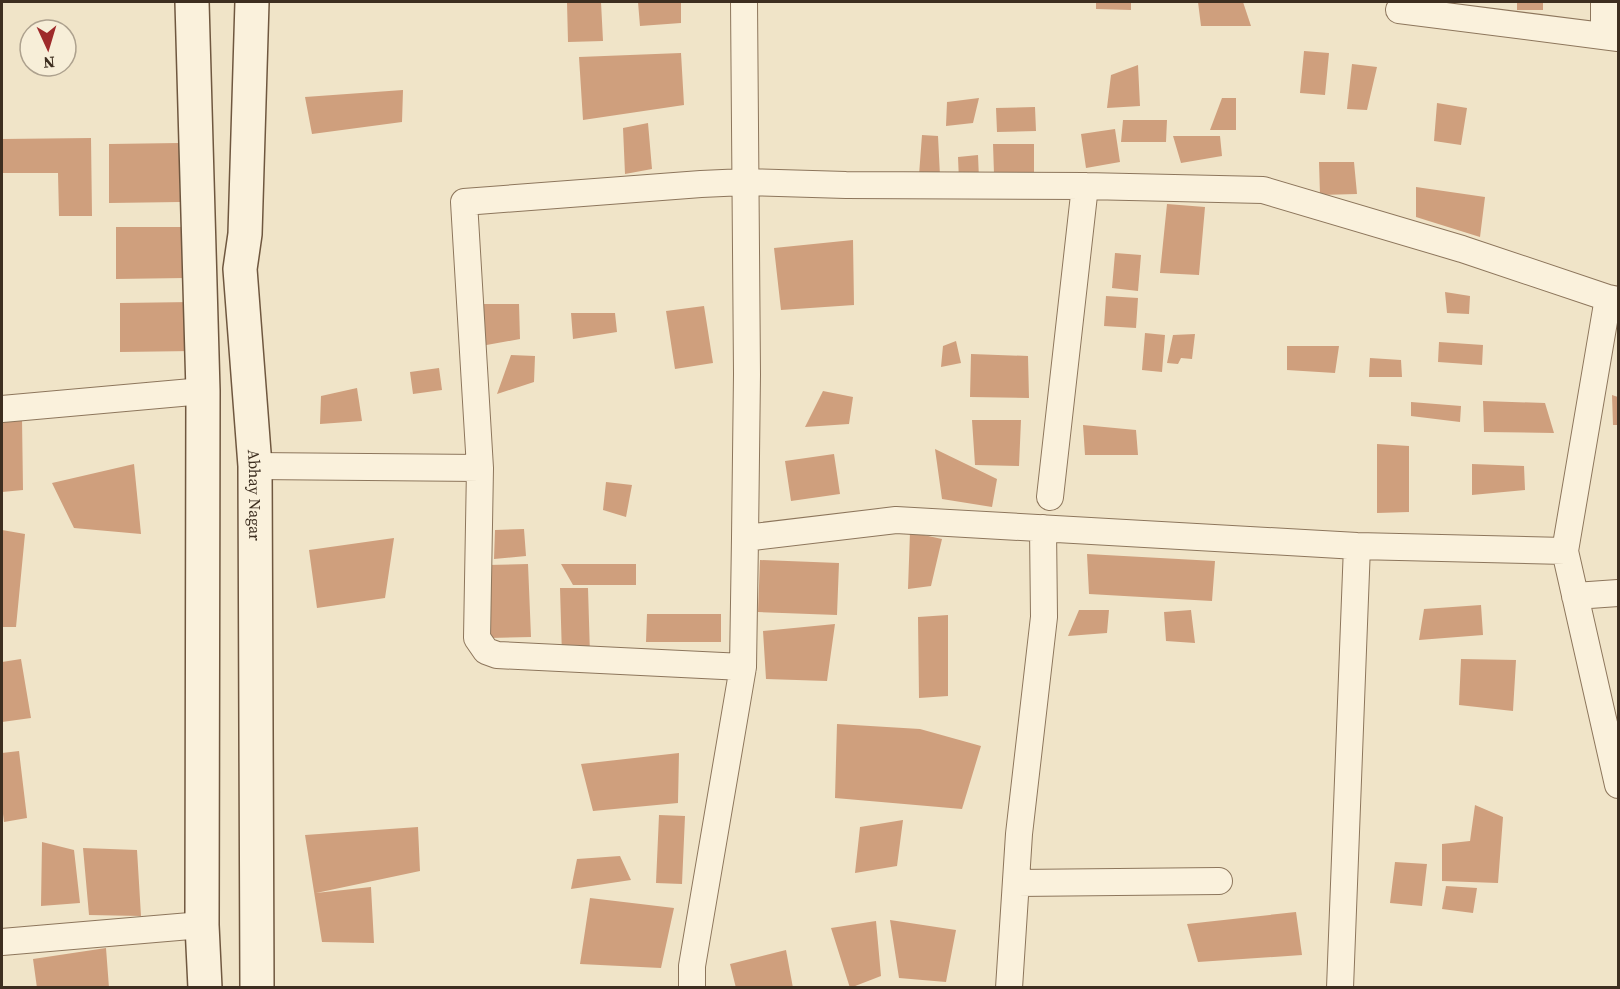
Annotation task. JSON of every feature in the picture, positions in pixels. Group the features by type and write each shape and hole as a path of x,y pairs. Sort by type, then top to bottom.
{"main road":[{"path":"192,2 203,392 202,925 205,987"},
{"name":"Abhay Nagar","path":"252,2 245,234 240,269 255,466 257,987"}],"street":[{"path":"692,987 692,966 743,667 747,374 744,2"},
{"path":"1399,10 1611,37 1604,2"},
{"path":"743,667 497,655 486,651 477,638 480,468 464,202 744,182 1263,190 1462,249 1613,299 1565,551 1618,785"},
{"path":"1050,497 1084,186"},
{"path":"2,409 203,392"},
{"path":"255,466 480,468"},
{"path":"745,538 896,520 1357,546 1565,551"},
{"path":"1009,987 1019,834 1044,617 1043,528"},
{"path":"1340,987 1357,546"},
{"path":"1575,596 1618,593"},
{"path":"1017,883 1219,881"},
{"path":"2,942 202,925"}],"building":[{"path":"567,2 601,2 603,41 568,42"},
{"path":"638,2 681,2 681,23 640,26"},
{"path":"1096,2 1131,2 1131,10 1096,9"},
{"path":"1198,2 1243,2 1251,26 1201,26"},
{"path":"1517,2 1543,2 1543,10 1517,10"},
{"path":"1304,51 1329,53 1325,95 1300,93"},
{"path":"681,53 684,105 583,120 579,57"},
{"path":"1352,64 1377,67 1367,110 1347,109"},
{"path":"1138,65 1140,106 1107,108 1111,75"},
{"path":"403,90 402,122 312,134 305,97"},
{"path":"979,98 973,123 946,126 947,102"},
{"path":"1222,98 1236,98 1236,130 1210,130"},
{"path":"1437,103 1467,108 1461,145 1434,141"},
{"path":"1035,107 1036,131 997,132 996,108"},
{"path":"1123,120 1167,120 1166,142 1121,142"},
{"path":"648,123 652,169 625,174 623,128"},
{"path":"1115,129 1120,162 1086,168 1081,134"},
{"path":"922,135 938,136 940,176 919,175"},
{"path":"1173,136 1220,136 1222,156 1181,163"},
{"path":"91,138 92,216 59,216 58,173 2,173 2,139"},
{"path":"179,143 180,202 109,203 109,144"},
{"path":"993,144 1034,144 1034,174 994,174"},
{"path":"978,155 979,179 959,181 958,157"},
{"path":"1319,162 1354,162 1357,194 1320,195"},
{"path":"1416,187 1485,197 1480,237 1416,217"},
{"path":"1167,204 1205,207 1199,275 1160,273"},
{"path":"116,227 185,227 185,278 116,279"},
{"path":"853,240 854,305 781,310 774,248"},
{"path":"1115,253 1141,255 1138,291 1112,288"},
{"path":"1445,292 1470,296 1469,314 1447,313"},
{"path":"1106,296 1138,298 1136,328 1104,326"},
{"path":"192,302 193,351 120,352 120,303"},
{"path":"479,304 519,304 520,339 481,346"},
{"path":"704,306 713,363 675,369 666,311"},
{"path":"571,313 615,313 617,332 573,339"},
{"path":"1145,333 1165,335 1162,372 1142,370"},
{"path":"1195,334 1192,359 1181,358 1178,364 1167,363 1173,335"},
{"path":"956,341 961,363 941,367 943,346"},
{"path":"1439,342 1483,345 1482,365 1438,362"},
{"path":"1287,346 1339,346 1335,373 1287,370"},
{"path":"971,354 1028,356 1029,398 970,397"},
{"path":"511,355 535,356 534,382 497,394"},
{"path":"1370,358 1401,360 1402,377 1369,377"},
{"path":"439,368 442,390 413,394 410,372"},
{"path":"357,388 362,421 320,424 321,396"},
{"path":"823,391 853,397 849,424 805,427"},
{"path":"1612,395 1618,397 1618,425 1613,425"},
{"path":"1483,401 1545,403 1554,433 1484,432"},
{"path":"1411,402 1461,406 1460,422 1411,416"},
{"path":"22,418 23,490 2,492 2,419"},
{"path":"972,420 1021,420 1019,466 975,465"},
{"path":"1083,425 1136,430 1138,455 1085,455"},
{"path":"1377,444 1409,446 1409,512 1377,513"},
{"path":"935,449 997,479 992,507 942,499"},
{"path":"834,454 840,494 791,501 785,461"},
{"path":"134,464 141,534 74,528 52,483"},
{"path":"1472,464 1524,466 1525,490 1472,495"},
{"path":"606,482 632,485 626,517 603,510"},
{"path":"524,529 526,556 494,559 495,530"},
{"path":"2,530 25,534 16,627 2,627"},
{"path":"910,532 942,539 931,586 908,589"},
{"path":"394,538 385,598 317,608 309,550"},
{"path":"1087,554 1215,561 1212,601 1089,594"},
{"path":"760,560 839,563 837,615 758,612"},
{"path":"528,564 531,637 490,638 488,565"},
{"path":"561,564 636,564 636,585 573,585"},
{"path":"560,588 588,588 590,655 562,656"},
{"path":"1481,605 1483,635 1419,640 1424,609"},
{"path":"1079,610 1109,610 1107,633 1068,636"},
{"path":"1191,610 1195,643 1166,641 1164,612"},
{"path":"647,614 721,614 721,642 646,642"},
{"path":"948,615 948,696 919,698 918,617"},
{"path":"835,624 827,681 766,679 763,631"},
{"path":"21,659 31,718 2,722 2,662"},
{"path":"1461,659 1516,660 1513,711 1459,705"},
{"path":"837,724 920,729 981,746 962,809 835,798"},
{"path":"19,751 27,818 4,822 2,753"},
{"path":"679,753 678,803 593,811 581,764"},
{"path":"1475,805 1503,817 1498,883 1442,881 1442,844 1470,841"},
{"path":"659,815 685,816 682,884 656,883"},
{"path":"903,820 897,866 855,873 860,827"},
{"path":"418,827 420,871 316,893 371,887 374,943 322,942 305,835"},
{"path":"42,842 74,850 80,903 41,906"},
{"path":"83,848 137,850 141,916 89,915"},
{"path":"620,856 631,880 571,889 577,859"},
{"path":"1395,862 1427,864 1422,906 1390,903"},
{"path":"1446,886 1477,888 1473,913 1442,909"},
{"path":"590,898 674,908 661,968 580,964"},
{"path":"1296,912 1302,955 1198,962 1187,924"},
{"path":"890,920 956,930 946,982 899,978"},
{"path":"876,921 881,976 850,988 831,928"},
{"path":"106,948 109,988 37,988 33,959"},
{"path":"786,950 793,988 736,988 730,964"}]}
